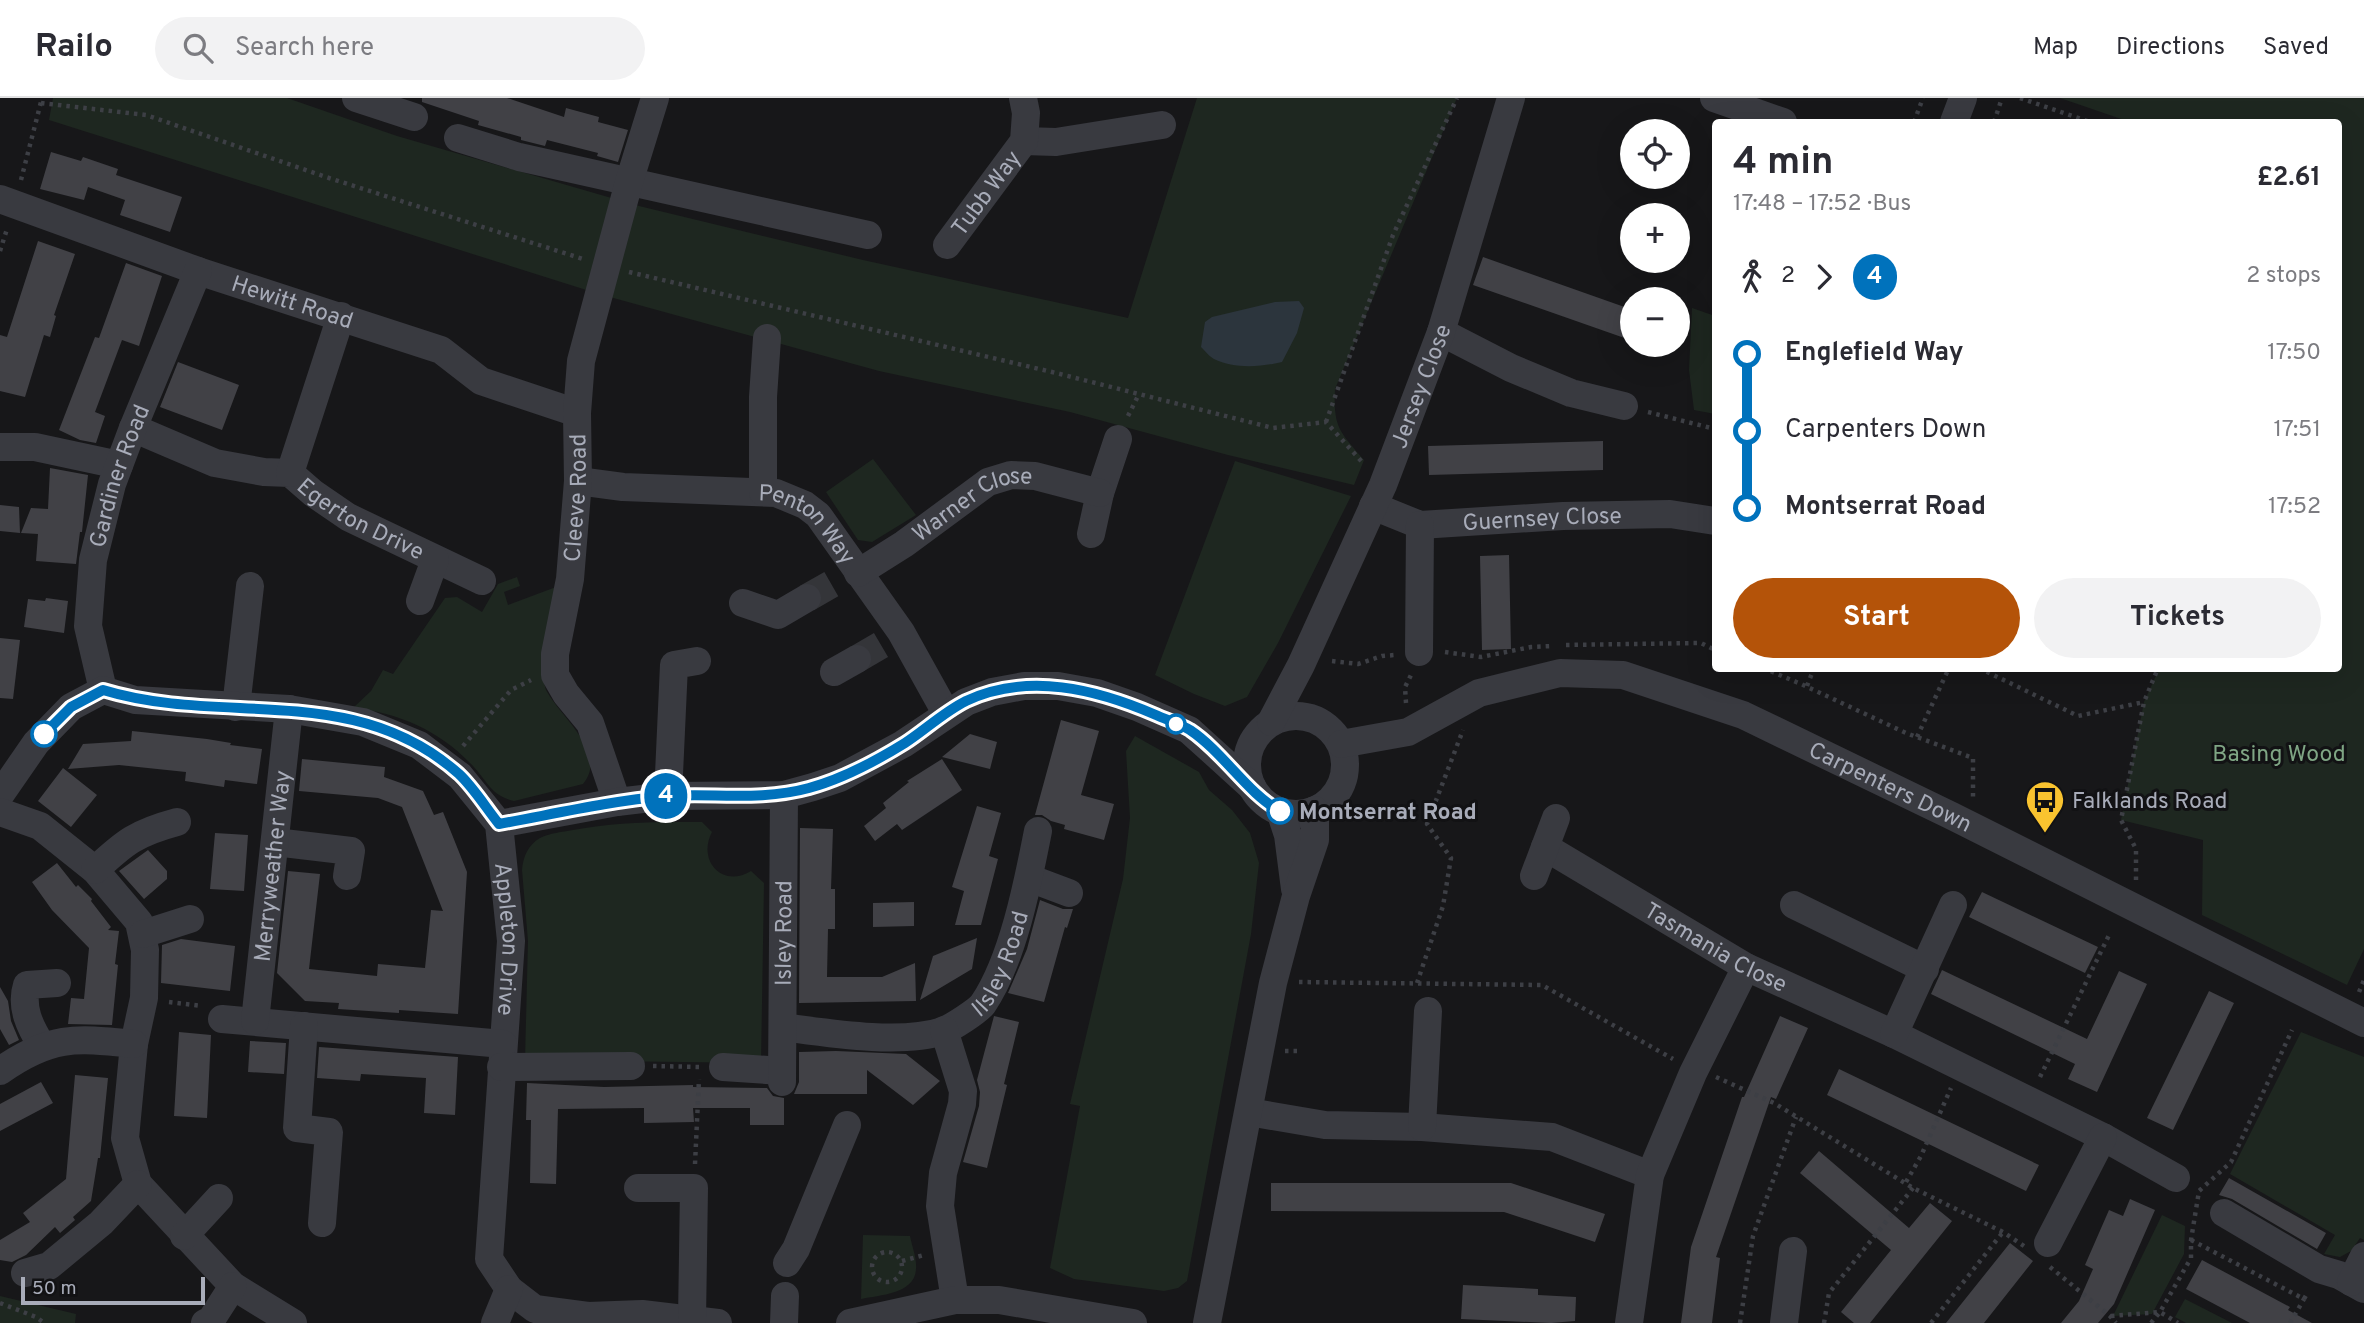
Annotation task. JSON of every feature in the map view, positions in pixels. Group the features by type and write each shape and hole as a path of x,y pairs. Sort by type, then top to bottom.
{"street":[{"path":"356,98 414,117"},
{"name":"Cleeve Road","path":"555,675 555,654 570,579 578,481 577,413 581,361 629,182 655,98"},
{"name":"Tubb Way","path":"947,245 1024,141 1026,113 1023,98"},
{"name":"Jersey Close","path":"1271,722 1301,665 1378,496 1441,332 1511,98"},
{"path":"1714,98 1774,119"},
{"path":"1955,119 1963,98"},
{"path":"1024,141 1056,142 1162,125"},
{"path":"458,138 519,157 868,235"},
{"name":"Hewitt Road","path":"8,202 198,271 441,350 481,381 577,413"},
{"name":"Gardiner Road","path":"103,690 88,626 93,560 112,484 198,271"},
{"name":"Egerton Drive","path":"290,473 341,316"},
{"path":"1441,332 1511,368 1559,388 1624,406"},
{"path":"763,492 763,397 767,338"},
{"name":"Egerton Drive","path":"133,428 215,463 264,472 290,473 313,494 348,517 482,581"},
{"path":"1091,534 1100,493 1118,439"},
{"path":"0,447 35,447 119,465"},
{"name":"Warner Close","path":"850,576 904,544 988,482 1011,475 1035,476 1100,493"},
{"name":"Penton Way","path":"578,481 623,487 776,493 805,505 818,515 850,576 868,652 946,713"},
{"name":"Guernsey Close","path":"1378,496 1420,525 1630,514 1670,514 1712,521"},
{"path":"1420,525 1423,653"},
{"name":"Egerton Drive","path":"420,601 435,560"},
{"path":"236,707 250,586"},
{"path":"743,603 778,615 807,598"},
{"path":"668,796 674,665 697,661"},
{"path":"1301,665 1316,720"},
{"name":"Carpenters Down","path":"1402,732 1479,692 1560,673 1623,675 1743,715 1952,816 2364,1023"},
{"path":"555,675 566,694 590,723 617,802"},
{"path":"0,795 36,743 71,707 103,690 135,700 289,709 363,722 419,745 447,765 460,776 499,824 617,802 668,796 784,794 840,778 903,744 966,702 992,692 1024,686 1058,686 1097,693 1189,730 1252,787 1265,803 1280,811 1299,814 1315,810 1335,796 1343,781 1402,732"},
{"name":"Merryweather Way","path":"255,1021 289,709"},
{"path":"1252,787 1247,771 1252,744 1271,722 1287,717 1304,716 1330,729 1341,744 1345,761 1343,781"},
{"path":"1341,744 1402,732"},
{"path":"1206,743 1252,744"},
{"name":"Isley Road","path":"711,1067 782,1076 784,794"},
{"path":"1207,1323 1273,983 1314,840 1315,810"},
{"path":"1280,811 1288,835 1296,896"},
{"path":"0,812 40,827 95,870 139,922 145,950 144,998 134,1044 125,1138 138,1184 233,1286 293,1323"},
{"path":"1534,876 1556,818"},
{"path":"95,870 124,843 149,830 177,822"},
{"name":"Appleton Drive","path":"499,824 511,941 489,1259 509,1289 535,1309 588,1316 642,1314 687,1321"},
{"name":"Ilsley Road","path":"783,1027 859,1037 914,1035 944,1030 982,1006 1000,970 1029,878 1038,831"},
{"path":"275,842 351,851 347,876"},
{"name":"Tasmania Close","path":"1545,847 1746,967 1894,1034 2103,1136 2188,1185"},
{"name":"Ilsley Road","path":"1029,878 1069,893"},
{"path":"1794,905 1925,969"},
{"path":"1894,1034 1954,905"},
{"path":"143,934 190,919"},
{"path":"1629,1323 1650,1175 1693,1073 1746,967"},
{"path":"42,1046 32,1030 23,998 27,985 57,983"},
{"path":"1422,1127 1428,1011"},
{"path":"222,1018 304,1026 502,1056 631,1066"},
{"path":"304,1026 297,1128 329,1132 322,1223"},
{"name":"Ilsley Road","path":"944,1030 963,1091 962,1104 943,1172 940,1206 955,1300"},
{"path":"0,1071 42,1046 56,1042 89,1040 134,1044"},
{"path":"1249,1112 1325,1125 1422,1127 1552,1137 1650,1175"},
{"path":"787,1263 796,1249 847,1125"},
{"path":"2041,1253 2103,1136"},
{"path":"25,1272 49,1266 101,1223 138,1184"},
{"path":"638,1188 694,1188 687,1321"},
{"path":"184,1236 219,1198"},
{"path":"2224,1213 2343,1279 2364,1256"},
{"path":"1784,1323 1793,1251"},
{"path":"205,1323 211,1320 233,1286"},
{"path":"495,1323 509,1289"},
{"path":"850,1323 955,1300 999,1300 1133,1323"}],"path":[{"path":"1326,422 1393,235 1457,98"},
{"path":"1915,119 1923,98"},
{"path":"1995,119 2002,98"},
{"path":"2020,98 2081,119"},
{"path":"8,202 42,101 146,115 329,178 606,266 1052,372 1273,428 1326,422"},
{"path":"1624,406 1712,428"},
{"path":"1326,422 1378,496"},
{"path":"1331,661 1358,664 1382,656 1452,652 1481,657 1531,647 1599,643 1701,643 1712,648"},
{"path":"1402,732 1405,687 1409,677 1427,660 1423,653"},
{"path":"1773,672 1916,737 1973,758 1973,800"},
{"path":"1807,686 1812,672"},
{"path":"1916,737 1947,672"},
{"path":"1987,672 2078,716 2144,702"},
{"path":"2124,878 2136,883 2136,849 2121,820 2144,702 2156,672"},
{"path":"447,765 511,690 542,676 555,675"},
{"path":"1418,983 1443,905 1451,858 1427,824 1464,729"},
{"path":"2028,1100 2110,933"},
{"path":"1299,982 1542,985 1677,1061"},
{"path":"144,998 213,1008 222,1018"},
{"path":"2188,1185 2231,1162 2292,1030"},
{"path":"1280,1051 1302,1051"},
{"path":"631,1066 711,1067 694,1188"},
{"path":"1906,1182 1921,1156 1960,1066"},
{"path":"1712,1076 1774,1103 1913,1188 2003,1231 2041,1253 2116,1323"},
{"path":"1740,1323 1753,1236 1796,1117"},
{"path":"2188,1185 2224,1213"},
{"path":"2151,1323 2190,1258 2188,1185"},
{"path":"1825,1323 1829,1293 1913,1188"},
{"path":"1931,1323 2003,1231"},
{"path":"2191,1240 2304,1299"},
{"path":"879,1253 895,1253 902,1261 902,1272 891,1282 882,1281 872,1271 873,1261 879,1253"},
{"path":"2290,1323 2304,1299 2343,1279"},
{"path":"0,1303 44,1323"},
{"path":"2110,1316 2160,1312 2178,1323"}],"green space":[{"path":"53,98 287,98 397,136 639,206 863,260 1128,318 1197,98 1457,98 1335,389 1335,413 1340,429 1364,460 1354,485 1228,455 1070,412 879,371 599,294 49,120"},
{"name":"Basing Wood","path":"2060,98 2364,98 2364,949 2347,985 2202,915 2203,840 2121,820 2144,702 2158,672 2342,672 2342,119 2121,119"},
{"path":"1692,308 1712,315 1712,413 1694,410 1689,370"},
{"path":"873,459 916,515 872,542 858,540 826,492"},
{"path":"1235,461 1351,496 1278,643 1247,697 1225,706 1155,675"},
{"path":"517,577 520,586 504,592 508,605 556,587 546,656 546,690 580,736 590,760 589,772 583,784 514,801 494,791 458,751 431,732 386,714 353,708 371,691 383,670 393,674 445,598 457,597 482,612 498,584"},
{"path":"1135,736 1199,772 1209,790 1232,810 1250,833 1259,863 1251,934 1187,1281 1178,1288 1164,1291 1074,1279 1050,1268 1080,1106 1070,1104 1123,879 1130,818 1126,751"},
{"path":"702,822 712,832 708,852 715,869 731,876 740,876 751,871 764,883 761,1063 525,1060 528,941 522,870 529,848 540,838 560,832 635,823"},
{"path":"2301,1032 2364,1057 2364,1240 2360,1238 2351,1251 2340,1257 2324,1254 2335,1235 2230,1174"},
{"path":"2162,1215 2185,1226 2184,1254 2152,1314 2113,1316"},
{"path":"863,1235 910,1236 916,1269 910,1284 895,1292 861,1299"},
{"path":"0,1296 76,1314 75,1323 0,1323"},
{"path":"2185,1299 2232,1323 2186,1323 2175,1317"}],"shaded area":[{"path":"1299,301 1304,308 1297,333 1282,362 1239,366 1214,359 1201,347 1205,322 1212,317 1275,302"}],"building":[{"path":"422,98 507,98 564,117 566,108 599,117 598,122 628,130 618,162 597,156 598,153 547,140 545,146 521,140 521,137 478,125 479,121 422,102"},
{"path":"51,152 81,161 83,157 118,169 116,175 182,197 170,232 120,215 125,200 88,187 84,200 40,189"},
{"path":"38,241 75,254 54,315 56,316 50,337 44,335 25,397 0,391 0,335 7,337"},
{"path":"1483,257 1620,305 1620,336 1473,285"},
{"path":"126,263 162,276 139,346 122,340 95,412 105,416 96,443 80,440 59,430 95,337 99,338"},
{"path":"178,362 239,385 222,430 160,407"},
{"path":"1603,441 1603,470 1429,475 1428,446"},
{"path":"50,468 88,475 76,564 36,561 38,534 21,533 31,508 48,509"},
{"path":"0,505 19,507 20,533 0,531"},
{"path":"1509,555 1511,649 1482,650 1480,556"},
{"path":"46,598 68,601 64,633 24,627 28,599 45,601"},
{"path":"0,638 20,640 13,699 0,698"},
{"path":"1061,720 1099,731 1081,795 1114,804 1104,840 1064,829 1065,825 1042,815 1035,815"},
{"path":"132,731 207,739 262,749 257,784 225,780 224,787 185,781 186,772 119,765 68,769 83,744 131,741"},
{"path":"970,734 997,742 990,769 942,757"},
{"path":"302,759 385,767 384,777 423,791 434,815 443,812 467,872 458,1014 338,1009 339,1003 305,1001 277,973 288,871 320,874 309,969 377,976 378,964 425,968 431,910 443,911 402,807 378,798 299,791"},
{"path":"942,759 962,790 902,830 897,824 875,841 864,826 886,808 883,803 909,782 907,781"},
{"path":"63,768 97,795 71,827 38,801"},
{"path":"977,806 1001,813 989,856 998,859 981,925 955,925 964,891 952,887"},
{"path":"800,828 833,829 831,889 835,889 835,929 828,929 827,977 882,977 915,963 916,1001 799,1003"},
{"path":"215,833 248,835 244,891 210,889"},
{"path":"148,850 167,871 167,879 144,899 119,871"},
{"path":"57,863 76,887 78,885 92,899 111,927 108,930 119,931 112,1025 68,1024 71,998 84,999 89,948 52,910 32,882"},
{"path":"1982,892 2098,947 2085,973 1969,917"},
{"path":"1040,900 1063,909 1073,909 1067,928 1065,927 1044,1002 1008,993 1027,949"},
{"path":"914,902 914,926 873,927 873,903"},
{"path":"977,938 972,969 920,1000 933,956"},
{"path":"181,939 235,946 230,991 161,983 162,945"},
{"path":"1942,970 2087,1039 2119,971 2147,984 2097,1092 2068,1079 2075,1064 1931,994"},
{"path":"0,987 8,1001 11,1021 19,1040 9,1045 0,1029"},
{"path":"2209,991 2234,1003 2173,1130 2147,1118"},
{"path":"994,1016 1019,1022 987,1168 963,1162 979,1106 977,1080"},
{"path":"1780,1016 1808,1028 1776,1099 1771,1097 1716,1257 1720,1258 1712,1323 1681,1323 1691,1247 1742,1097"},
{"path":"179,1032 211,1035 207,1118 174,1116"},
{"path":"250,1041 286,1043 284,1074 248,1072"},
{"path":"319,1047 458,1057 455,1115 424,1113 426,1078 361,1074 360,1081 317,1078"},
{"path":"799,1052 906,1054 940,1081 913,1105 867,1070 867,1094 794,1094 799,1082"},
{"path":"1839,1069 2039,1165 2026,1191 1827,1095"},
{"path":"75,1075 108,1078 100,1158 91,1201 60,1233 55,1227 26,1255 12,1262 0,1260 0,1240 30,1222 23,1213 66,1179"},
{"path":"41,1082 53,1103 0,1131 0,1104"},
{"path":"527,1083 604,1087 693,1085 767,1088 773,1096 784,1098 784,1125 750,1125 750,1108 693,1108 694,1122 644,1123 644,1108 558,1109 556,1184 530,1183 531,1120 526,1120"},
{"path":"1819,1151 1909,1228 1930,1203 1952,1221 1870,1323 1854,1323 1841,1312 1891,1250 1800,1173"},
{"path":"2229,1178 2326,1233 2317,1249 2232,1199 2219,1195"},
{"path":"1271,1183 1511,1183 1605,1214 1595,1242 1504,1212 1271,1211"},
{"path":"2130,1199 2155,1210 2114,1304 2098,1323 2061,1323 2079,1301 2093,1269 2085,1265 2109,1210 2123,1216"},
{"path":"2010,1243 2033,1261 1984,1323 1946,1323"},
{"path":"2202,1260 2290,1307 2288,1310 2312,1323 2250,1323 2186,1289"},
{"path":"1463,1285 1538,1289 1538,1295 1576,1297 1575,1321 1551,1323 1461,1319"}],"tunnel":[{"path":"807,598 835,582"},
{"path":"857,659 881,645"}],"bus line":[{"name":"4","path":"44,734 71,707 103,690 135,700 289,709 363,722 419,745 433,755 460,776 499,824 617,802 668,796 784,794 813,787 840,778 903,744 966,702 992,692 1024,686 1058,686 1097,693 1189,730 1252,787 1265,803 1280,811"}],"place":[{"name":"Montserrat Road","path":"1280,811"},
{"name":"Falklands Road","path":"2045,834"}]}
